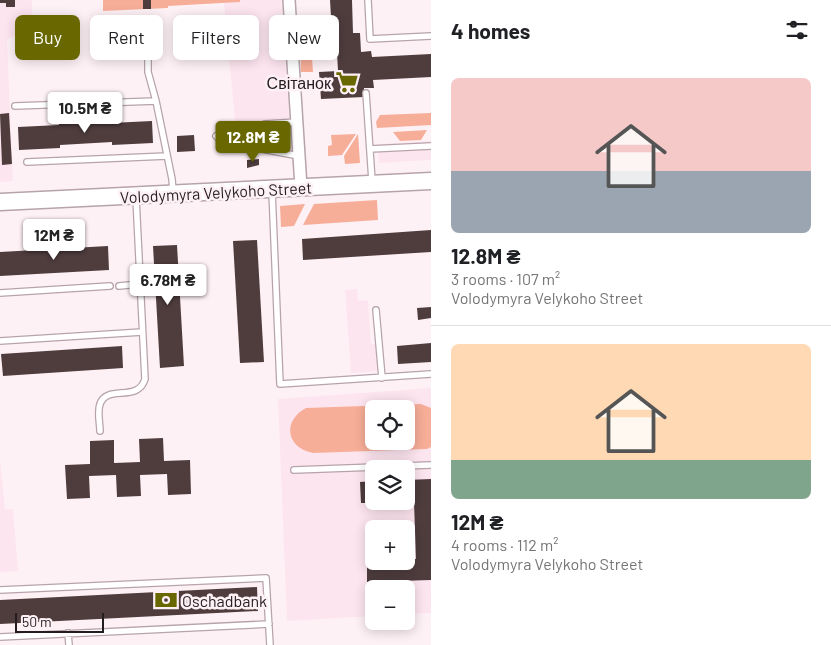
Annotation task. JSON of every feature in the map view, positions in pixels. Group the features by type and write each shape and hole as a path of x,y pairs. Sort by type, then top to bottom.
{"street":[{"path":"289,0 301,187"},
{"name":"Volodymyra Velykoho Street","path":"0,202 431,181"}],"lane":[{"path":"368,0 370,39 431,36"},
{"path":"148,60 148,72 156,101 174,194"},
{"path":"366,93 372,184"},
{"path":"15,106 156,101"},
{"path":"265,124 297,122"},
{"path":"216,136 226,146 262,149 299,156"},
{"path":"370,150 431,146"},
{"path":"27,162 167,156"},
{"path":"272,189 280,384 431,374"},
{"path":"100,432 99,412 103,398 107,395 132,392 139,389 145,379 136,196"},
{"path":"119,286 140,284"},
{"path":"0,293 110,286"},
{"path":"376,310 382,378"},
{"path":"0,341 142,332"},
{"path":"294,470 431,465"},
{"path":"0,590 266,578 270,645"},
{"path":"0,637 269,624"},
{"path":"68,633 68,645"}],"shaded area":[{"path":"0,0 32,0 32,15 15,15 15,36 7,39 13,181 0,182"},
{"path":"103,0 240,0 240,2 103,11"},
{"path":"240,0 281,0 282,15 269,15 269,60 285,60 291,144 258,144 252,141 237,142 229,60 259,60 259,15 225,15 224,3 239,2"},
{"path":"301,60 312,60 313,72 301,72"},
{"path":"431,113 431,125 377,128 376,122 380,115"},
{"path":"427,130 421,140 400,141 393,132"},
{"path":"356,134 342,155 328,156 328,146 332,145 331,135"},
{"path":"358,134 360,163 345,164 344,156"},
{"path":"431,141 431,160 379,163 378,144"},
{"path":"377,200 378,220 303,225 314,204"},
{"path":"305,204 294,226 281,227 280,206"},
{"path":"357,289 358,301 368,300 371,344 376,344 378,371 351,373 345,290"},
{"path":"431,388 431,613 415,614 415,580 365,580 365,617 287,621 278,399"},
{"path":"415,404 421,404 431,408 431,447 415,449"},
{"path":"365,406 365,450 398,450 313,453 304,450 297,446 290,434 293,420 298,413 306,408"},
{"path":"0,460 5,509 13,509 18,571 0,572"}],"building":[{"path":"0,0 15,0 15,7 6,7 6,3 0,3"},
{"path":"143,0 151,0 151,9 143,9"},
{"path":"330,0 352,0 353,33 360,33 361,52 371,51 372,57 431,54 431,77 373,80 374,88 364,88 364,97 321,99 319,72 338,71 339,15 331,15"},
{"path":"9,113 12,164 2,165 0,114"},
{"path":"111,120 111,123 152,121 153,143 112,145 112,142 60,145 60,148 19,150 18,127 59,125 59,122"},
{"path":"250,127 251,141 237,142 236,128"},
{"path":"194,135 195,151 177,152 177,136"},
{"path":"259,159 259,165 247,168 247,160"},
{"path":"431,230 431,252 303,260 302,239"},
{"path":"257,240 264,362 240,363 233,241"},
{"path":"177,245 184,366 160,368 153,246"},
{"path":"108,246 109,270 0,276 0,252"},
{"path":"431,307 431,318 418,320 417,308"},
{"path":"431,343 431,362 398,364 397,346"},
{"path":"122,346 123,368 3,376 1,354"},
{"path":"163,438 164,461 190,460 191,494 168,495 167,474 140,475 141,496 117,497 116,475 89,476 90,498 67,499 65,465 90,464 90,441 114,440 114,463 140,462 139,439"},
{"path":"431,479 431,580 367,580 367,570 415,570 415,480"},
{"path":"360,482 365,482 365,503 361,503"},
{"path":"257,587 258,611 0,624 0,600"}],"place":[{"name":"Світанок","path":"347,82"},
{"name":"Oschadbank","path":"166,600"}]}
